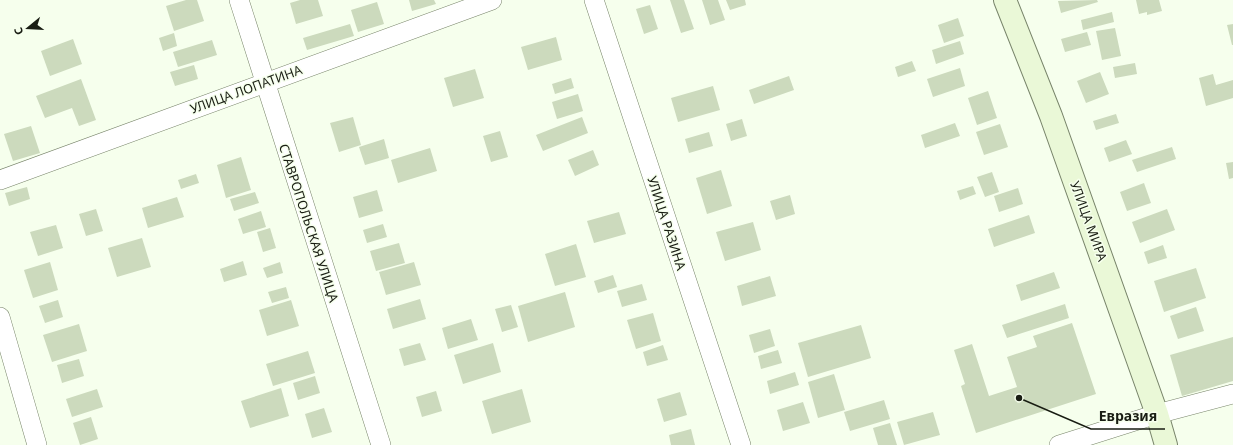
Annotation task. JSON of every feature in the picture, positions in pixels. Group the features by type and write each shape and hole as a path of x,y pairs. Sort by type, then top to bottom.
{"main road":[{"name":"УЛИЦА МИРА","path":"1005,0 1051,116 1157,414 1166,445"}],"street":[{"name":"СТАВРОПОЛЬСКАЯ УЛИЦА","path":"239,0 381,445"},
{"name":"УЛИЦА ЛОПАТИНА","path":"0,180 264,82 492,0"},
{"name":"УЛИЦА РАЗИНА","path":"594,0 741,445"},
{"path":"0,317 37,445"},
{"path":"1059,445 1157,414 1233,394"}],"building":[{"path":"186,0 197,0 204,21 174,31 166,6"},
{"path":"300,0 318,0 323,16 296,24 290,3"},
{"path":"409,0 434,0 436,4 412,11"},
{"path":"670,0 684,0 694,29 681,33"},
{"path":"702,0 718,0 725,20 710,25"},
{"path":"726,0 745,0 746,5 730,10"},
{"path":"1097,0 1098,2 1061,13 1058,1"},
{"path":"1136,0 1159,0 1162,11 1147,15 1147,12 1139,14"},
{"path":"377,2 384,24 358,32 351,10"},
{"path":"650,5 658,29 644,34 636,9"},
{"path":"1112,12 1114,22 1083,30 1081,20"},
{"path":"958,18 964,36 944,43 938,25"},
{"path":"350,24 354,36 307,50 303,38"},
{"path":"1233,24 1233,45 1232,45 1227,25"},
{"path":"1115,28 1121,56 1102,60 1096,31"},
{"path":"1087,32 1091,45 1065,52 1061,39"},
{"path":"174,33 177,46 163,51 159,38"},
{"path":"556,37 562,60 528,70 521,47"},
{"path":"73,39 82,64 50,76 41,51"},
{"path":"212,40 217,55 178,67 173,52"},
{"path":"960,41 964,54 936,64 932,50"},
{"path":"912,61 916,71 898,77 895,67"},
{"path":"1135,63 1137,74 1115,78 1113,67"},
{"path":"194,65 198,79 175,86 170,72"},
{"path":"960,68 965,86 933,97 927,79"},
{"path":"475,69 484,98 453,107 444,78"},
{"path":"1100,72 1109,94 1086,103 1077,81"},
{"path":"1213,74 1216,85 1233,80 1233,98 1206,106 1199,78"},
{"path":"789,76 794,90 754,104 749,90"},
{"path":"571,78 574,88 555,94 552,84"},
{"path":"81,79 96,120 79,126 72,108 45,118 36,96"},
{"path":"713,86 720,110 678,122 671,98"},
{"path":"988,91 997,118 977,125 968,98"},
{"path":"578,94 583,111 557,119 552,102"},
{"path":"1116,114 1119,123 1096,130 1093,121"},
{"path":"353,117 361,145 339,152 330,123"},
{"path":"582,117 588,133 543,151 536,135"},
{"path":"742,119 747,136 731,141 726,124"},
{"path":"955,123 960,136 925,148 921,135"},
{"path":"1000,124 1008,147 984,155 976,132"},
{"path":"31,126 40,153 13,161 4,134"},
{"path":"500,131 508,157 491,162 483,136"},
{"path":"709,132 713,146 689,153 685,139"},
{"path":"384,139 389,158 365,165 359,147"},
{"path":"1126,140 1132,154 1109,162 1104,148"},
{"path":"1172,147 1176,159 1137,172 1132,160"},
{"path":"430,148 437,171 398,183 391,160"},
{"path":"593,150 599,165 575,176 568,160"},
{"path":"241,157 251,190 226,198 217,165"},
{"path":"1233,162 1233,178 1229,179 1226,163"},
{"path":"721,170 732,206 707,214 696,178"},
{"path":"992,172 999,192 985,197 977,177"},
{"path":"196,174 199,183 181,189 178,180"},
{"path":"1144,183 1151,203 1127,211 1120,192"},
{"path":"973,186 976,194 960,200 957,191"},
{"path":"27,187 30,199 9,206 5,193"},
{"path":"1018,188 1023,204 999,212 994,196"},
{"path":"377,190 383,211 359,218 353,197"},
{"path":"255,192 259,203 234,211 230,199"},
{"path":"790,195 795,214 776,220 770,201"},
{"path":"177,197 184,217 148,228 142,208"},
{"path":"96,209 103,231 86,236 79,214"},
{"path":"1167,209 1175,230 1140,243 1132,222"},
{"path":"261,211 266,227 243,234 238,219"},
{"path":"619,212 626,234 594,243 587,221"},
{"path":"1029,215 1035,233 994,247 988,229"},
{"path":"753,222 761,250 725,261 716,232"},
{"path":"383,224 387,237 367,243 363,230"},
{"path":"56,225 63,248 38,256 30,232"},
{"path":"270,228 276,248 263,252 257,232"},
{"path":"142,238 151,267 117,277 108,248"},
{"path":"399,243 405,263 376,271 370,251"},
{"path":"576,244 586,277 555,286 545,254"},
{"path":"1163,245 1167,258 1148,264 1144,252"},
{"path":"243,261 247,275 224,282 220,269"},
{"path":"50,262 58,290 33,298 24,270"},
{"path":"280,262 283,273 267,278 263,268"},
{"path":"414,262 421,285 386,295 379,272"},
{"path":"1196,268 1206,298 1164,312 1154,281"},
{"path":"1054,272 1060,288 1021,301 1016,285"},
{"path":"613,275 617,287 598,293 594,281"},
{"path":"770,276 776,296 742,306 737,286"},
{"path":"642,284 647,300 622,307 617,291"},
{"path":"286,287 289,298 272,303 268,292"},
{"path":"565,292 575,327 528,342 518,306"},
{"path":"420,299 426,319 393,329 387,309"},
{"path":"58,300 63,317 45,323 39,306"},
{"path":"291,300 299,326 267,336 259,310"},
{"path":"1065,304 1069,318 1007,338 1002,325"},
{"path":"511,305 518,327 502,332 495,309"},
{"path":"1196,307 1204,331 1178,339 1170,316"},
{"path":"653,313 661,341 636,349 627,320"},
{"path":"471,319 478,340 448,349 442,328"},
{"path":"1072,323 1096,394 976,433 961,386 965,384 954,350 972,344 989,396 1017,387 1007,357 1037,347 1033,336"},
{"path":"79,324 87,351 52,362 43,335"},
{"path":"861,325 871,358 808,377 798,343"},
{"path":"770,329 775,346 754,353 749,335"},
{"path":"1233,337 1233,381 1182,396 1170,355"},
{"path":"420,343 426,360 404,366 399,349"},
{"path":"493,343 501,372 463,384 454,355"},
{"path":"663,345 668,360 647,366 643,352"},
{"path":"778,350 782,363 761,369 758,356"},
{"path":"308,351 315,373 273,386 266,364"},
{"path":"79,359 84,376 62,383 57,365"},
{"path":"795,372 799,385 770,394 767,381"},
{"path":"834,374 845,410 818,418 808,382"},
{"path":"315,376 320,393 298,400 293,383"},
{"path":"281,388 289,416 250,428 241,401"},
{"path":"97,389 103,407 72,417 66,399"},
{"path":"522,389 531,422 492,434 482,401"},
{"path":"436,391 442,411 422,417 416,397"},
{"path":"680,392 687,415 664,422 657,399"},
{"path":"884,400 890,419 850,431 844,412"},
{"path":"803,402 810,423 783,431 777,410"},
{"path":"324,408 332,432 312,438 305,414"},
{"path":"933,412 940,435 904,445 897,422"},
{"path":"91,417 98,439 80,445 73,423"},
{"path":"890,423 897,445 878,445 873,428"},
{"path":"691,429 695,445 671,445 669,435"}],"place":[{"name":"Евразия","path":"1019,398"}]}
